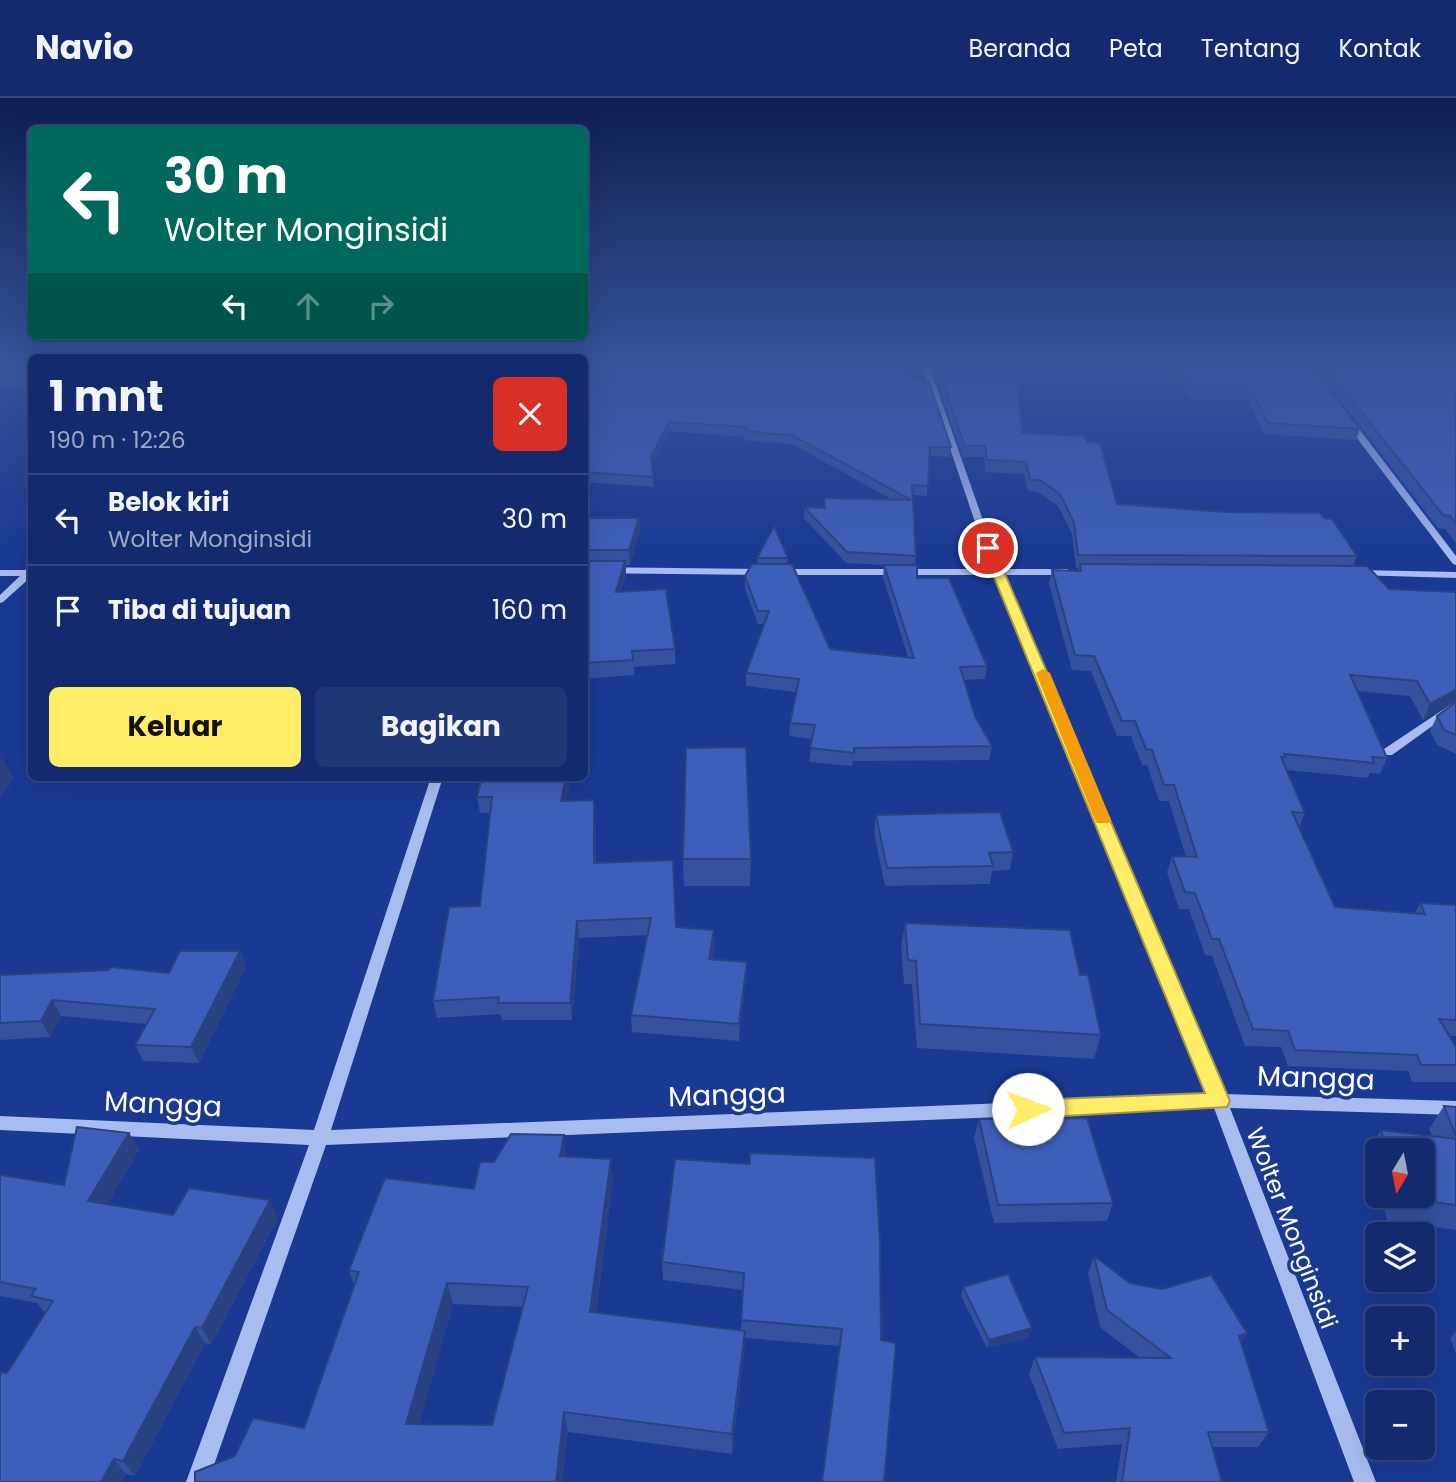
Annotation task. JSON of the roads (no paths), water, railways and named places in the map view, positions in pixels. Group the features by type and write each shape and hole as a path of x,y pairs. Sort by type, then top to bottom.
{"street":[{"name":"Wolter Monginsidi","path":"947,431 997,574 1037,660 1219,1101 1366,1482"},
{"path":"1356,431 1456,562"},
{"path":"588,570 997,574 1073,572"},
{"path":"0,573 28,572"},
{"path":"1342,573 1456,575"},
{"path":"0,600 28,574"},
{"path":"1388,752 1456,704"},
{"path":"197,1482 320,1138 437,781"},
{"name":"Mangga","path":"0,1123 320,1138 1219,1101 1456,1108"}]}
